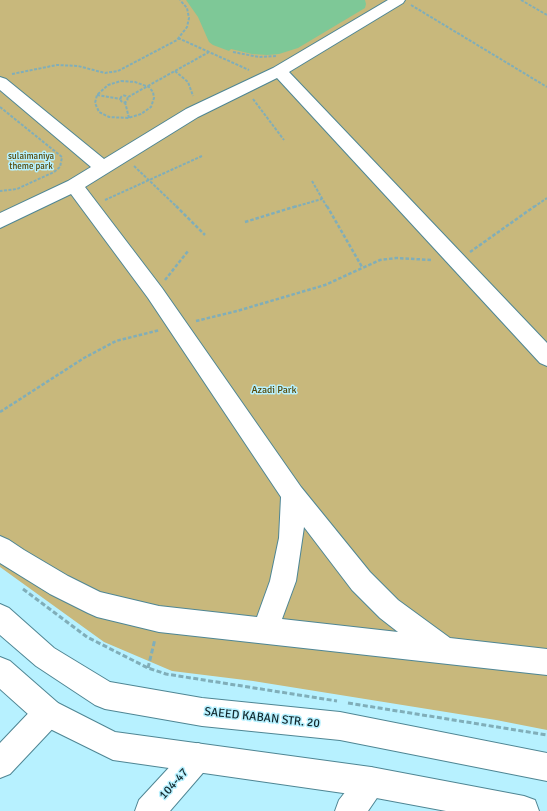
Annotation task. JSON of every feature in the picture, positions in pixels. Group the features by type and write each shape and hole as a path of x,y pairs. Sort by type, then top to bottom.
{"street":[{"path":"0,221 74,184 192,113 272,74 404,2"},
{"path":"272,74 458,261 547,357"},
{"path":"5,79 102,167"},
{"path":"74,184 155,293 293,495 361,581 389,609 444,650"},
{"path":"265,630 283,581 291,538 293,495"},
{"path":"0,548 15,559 59,585 97,604 159,619 547,662"},
{"name":"SAEED KABAN STR. 20","path":"0,617 45,657 105,695 202,712 340,726 547,768"},
{"path":"0,671 48,713 113,746 371,782 524,811"},
{"path":"0,764 48,713"},
{"name":"104-47","path":"150,811 198,757"},
{"path":"350,811 371,782"}],"path":[{"path":"5,79 16,72 57,65 78,66 94,71 112,73 125,68 178,38 187,27 189,18 187,8 180,0"},
{"path":"521,0 547,15"},
{"path":"404,2 547,88"},
{"path":"178,38 209,52 272,74"},
{"path":"97,95 120,98 124,96 128,97 209,52"},
{"path":"175,71 186,80 191,88 193,102 192,113"},
{"path":"121,81 135,82 147,86 154,95 152,104 145,112 129,118 114,118 102,114 95,106 94,100 97,95 108,85 121,81"},
{"path":"244,87 284,140"},
{"path":"125,102 128,100 128,97"},
{"path":"120,98 121,101 125,102 129,118"},
{"path":"0,107 62,157 60,166 54,172 17,189 0,191"},
{"path":"122,154 205,235"},
{"path":"90,207 202,156"},
{"path":"312,181 362,267"},
{"path":"0,412 84,358 116,341 237,311 326,285 362,267 380,260 396,258 458,261 547,198"},
{"path":"245,222 322,199"},
{"path":"155,293 188,251"},
{"path":"18,585 87,637 148,668 166,674 338,702"},
{"path":"148,668 159,619"},
{"path":"346,703 547,735"}],"green space":[{"name":"Azadi Park","path":"0,0 547,0 547,730 496,720 253,681 172,671 104,642 0,567"}],"shaded area":[{"path":"186,0 365,0 366,4 365,8 298,48 279,54 267,55 252,54 231,49 229,51 213,45 209,42 198,17"}],"park label":[{"name":"sulaimaniya theme park","path":"31,162"}]}
